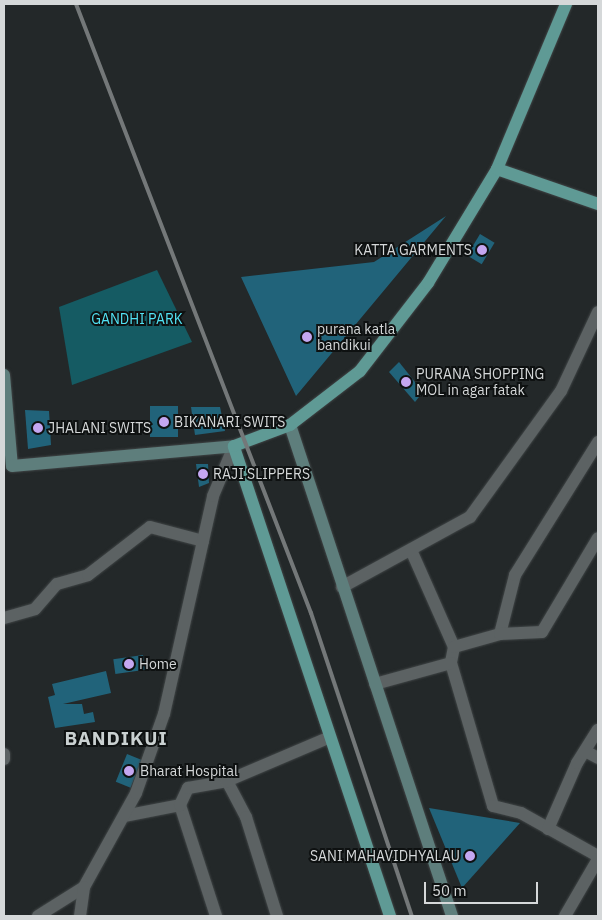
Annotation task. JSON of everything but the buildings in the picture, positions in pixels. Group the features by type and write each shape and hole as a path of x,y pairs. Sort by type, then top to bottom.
{"main road":[{"path":"390,916 328,738 234,446 290,426 360,371 428,283 497,169 566,4"},
{"path":"497,169 598,204"}],"street":[{"path":"342,587 470,517 561,391 598,312"},
{"path":"4,375 8,466 234,446 213,496 164,714 124,816 84,888 80,916"},
{"path":"290,426 452,916"},
{"path":"500,634 515,576 598,442"},
{"path":"4,618 35,609 57,584 88,575 150,527 203,541"},
{"path":"454,647 500,634 542,632 598,538"},
{"path":"411,550 454,647 451,663 493,806 520,813 598,858 565,916"},
{"path":"375,684 451,663"},
{"path":"548,829 585,751 598,730"},
{"path":"216,916 180,805 188,788 227,781 328,738"},
{"path":"585,751 598,758"},
{"path":"4,754 4,759"},
{"path":"227,781 246,817 277,916"},
{"path":"124,816 180,805"},
{"path":"38,916 84,888"}],"green space":[{"name":"GANDHI PARK","path":"157,270 192,342 72,385 59,307"}],"railway":[{"path":"76,4 311,613 412,916"}],"place":[{"name":"KATTA GARMENTS","path":"482,250"},
{"name":"purana katla bandikui","path":"307,337"},
{"name":"PURANA SHOPPING MOL in agar fatak","path":"406,382"},
{"name":"BIKANARI SWITS","path":"164,422"},
{"name":"JHALANI SWITS","path":"38,428"},
{"name":"RAJI SLIPPERS","path":"203,474"},
{"name":"Home","path":"129,664"},
{"name":"Bharat Hospital","path":"129,771"},
{"name":"SANI MAHAVIDHYALAU","path":"470,856"}],"district":[{"name":"BANDIKUI","path":"116,739"}]}
